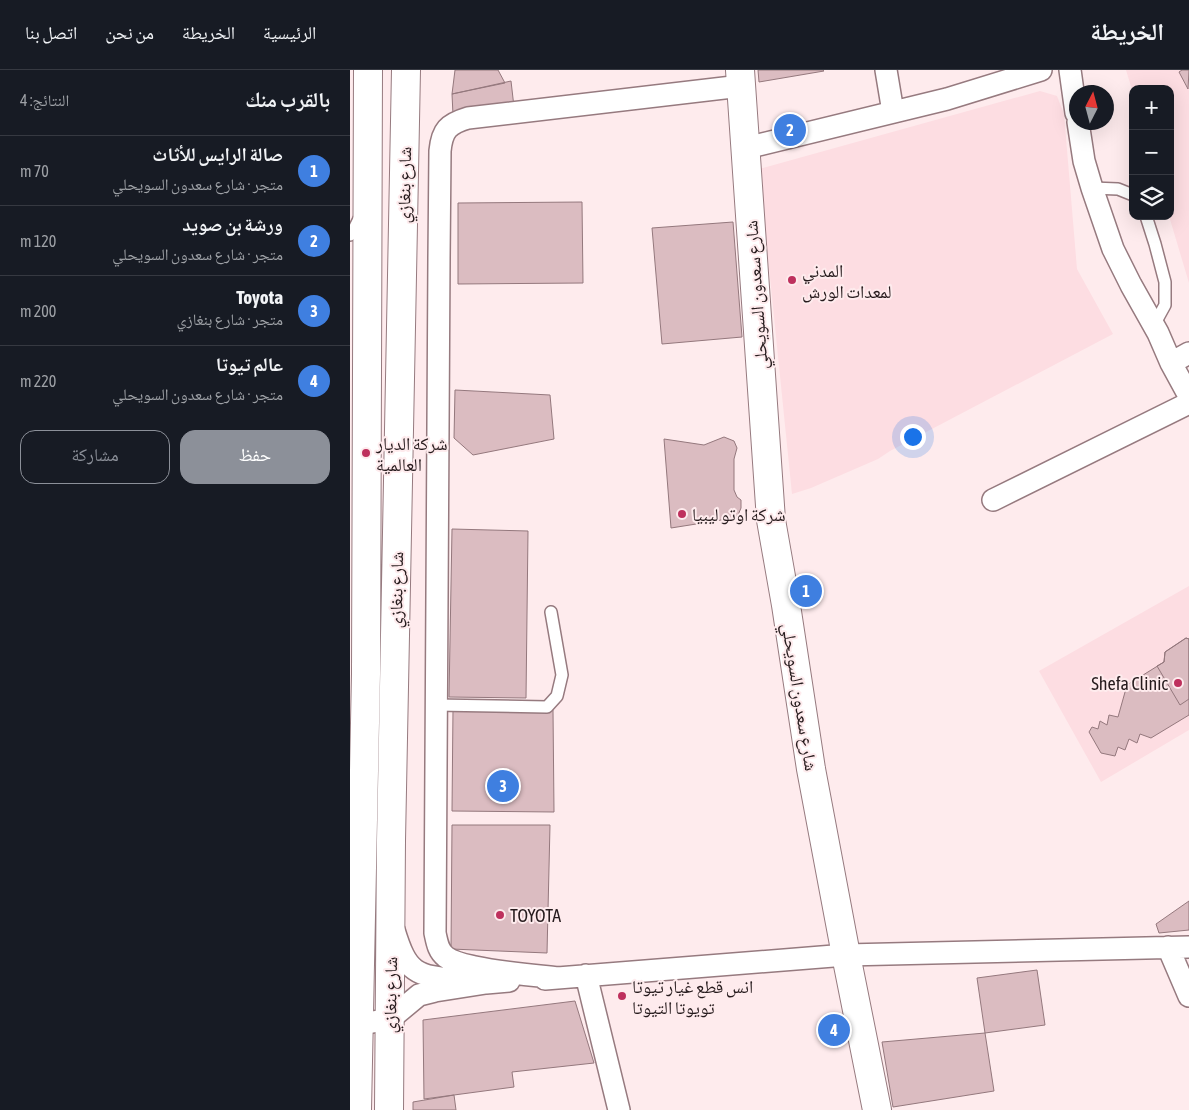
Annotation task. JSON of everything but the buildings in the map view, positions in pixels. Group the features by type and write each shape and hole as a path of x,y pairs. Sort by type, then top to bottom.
{"main road":[{"name":"شارع بنغازي","path":"357,1110 354,1026 357,720 368,201 368,70"},
{"name":"شارع بنغازي","path":"389,1110 391,831 406,70"},
{"name":"شارع سعدون السويحلي","path":"741,78 772,520 811,768 877,1110"}],"street":[{"path":"886,70 892,112"},
{"path":"746,148 947,99 1040,70"},
{"path":"1070,70 1072,85"},
{"path":"559,978 464,965 447,958 440,952 435,933 441,139 446,128 468,118 741,78"},
{"path":"1079,130 1084,161 1113,249 1154,325 1180,358 1189,396"},
{"path":"993,500 1189,403"},
{"path":"391,918 400,950 407,963 419,973 440,978 486,982"},
{"path":"354,1026 390,1019 419,995 435,990 486,982 846,955 1179,947 1189,996"},
{"path":"586,975 618,1110"}],"lane":[{"path":"1092,188 1118,189 1129,193"},
{"path":"350,235 368,201"},
{"path":"1147,220 1164,282 1165,305 1154,325"},
{"path":"436,705 547,707 557,696 562,675 551,612"}],"shaded area":[{"path":"1126,70 1189,70 1189,283 1170,220 1174,220 1174,85 1131,85"},
{"path":"1040,91 1057,96 1064,114 1077,269 1113,334 878,459 811,488 792,494 759,169"},
{"path":"1189,586 1189,730 1101,782 1039,671"}],"place":[{"name":"ورشة بن صويد","path":"790,130"},
{"name":"المدني لمعدات الورش","path":"792,280"},
{"name":"شركة الديار العالمية","path":"366,453"},
{"name":"شركة اوتو ليبيا","path":"682,514"},
{"name":"صالة الرايس للأثاث","path":"806,591"},
{"name":"Shefa Clinic","path":"1178,683"},
{"name":"Toyota","path":"503,786"},
{"name":"TOYOTA","path":"500,915"},
{"name":"انس قطع غيار تيوتا تويوتا التيوتا","path":"622,996"},
{"name":"عالم تيوتا","path":"834,1030"}]}
